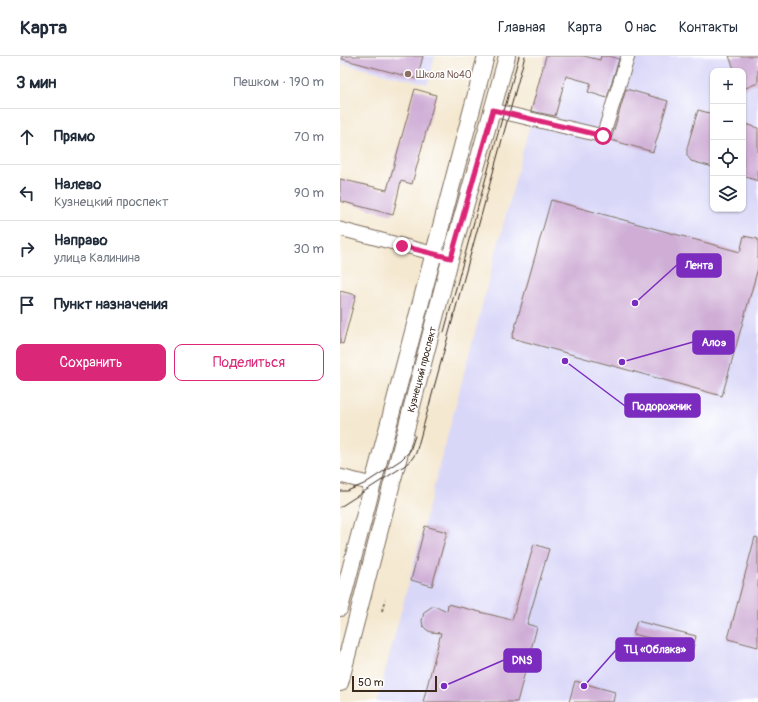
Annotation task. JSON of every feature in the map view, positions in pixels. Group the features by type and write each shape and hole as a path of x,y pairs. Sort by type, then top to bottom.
{"main road":[{"name":"Кузнецкий проспект","path":"340,608 486,56"},
{"name":"Кузнецкий проспект","path":"340,683 451,258 507,56"}],"street":[{"path":"493,110 603,136 628,56"},
{"path":"340,229 451,258"},
{"path":"340,476 372,484"}],"path":[{"path":"382,611 385,599"}],"shaded area":[{"name":"Школа №40","path":"340,56 435,56 428,84 340,63"},
{"path":"548,56 758,56 758,702 377,702"}],"building":[{"name":"Школа №40","path":"342,56 423,56 417,79 342,59"},
{"path":"546,56 584,56 600,60 601,56 608,56 619,59 607,98 588,92 591,83 566,76 555,116 531,111"},
{"path":"729,56 758,56 758,83 746,88 746,68 734,68"},
{"path":"415,89 436,95 412,184 401,181 393,215 340,201 340,179 387,190"},
{"path":"626,89 668,101 653,152 611,140"},
{"path":"698,110 710,113 710,166 691,161 687,155 687,148"},
{"path":"746,124 758,128 758,181 746,177"},
{"path":"551,200 740,252 744,236 758,239 758,268 722,396 512,338"},
{"path":"340,291 356,295 343,344 340,343"},
{"path":"425,526 447,532 432,586 411,580"},
{"path":"755,537 758,538 758,647 728,639"},
{"path":"534,544 549,549 527,624 537,627 517,702 423,702 441,633 431,632 423,626 422,621 424,612 433,606 447,611 448,604 512,620"},
{"path":"637,621 696,636 693,649 633,634"},
{"path":"575,681 615,692 613,702 569,702"}],"tram line":[{"path":"444,332 519,56"},
{"path":"340,507 404,466 416,453 525,56"},
{"path":"340,491 347,491 364,484 401,460 410,451 415,436"}],"place":[{"name":"Школа №40","path":"408,74"},
{"name":"Лента","path":"635,303"},
{"name":"Подорожник","path":"565,361"},
{"name":"Алоэ","path":"622,362"},
{"name":"DNS","path":"444,686"},
{"name":"ТЦ «Облака»","path":"584,686"}],"route":[{"path":"402,246 451,258 493,110 513,116 603,136"}]}
